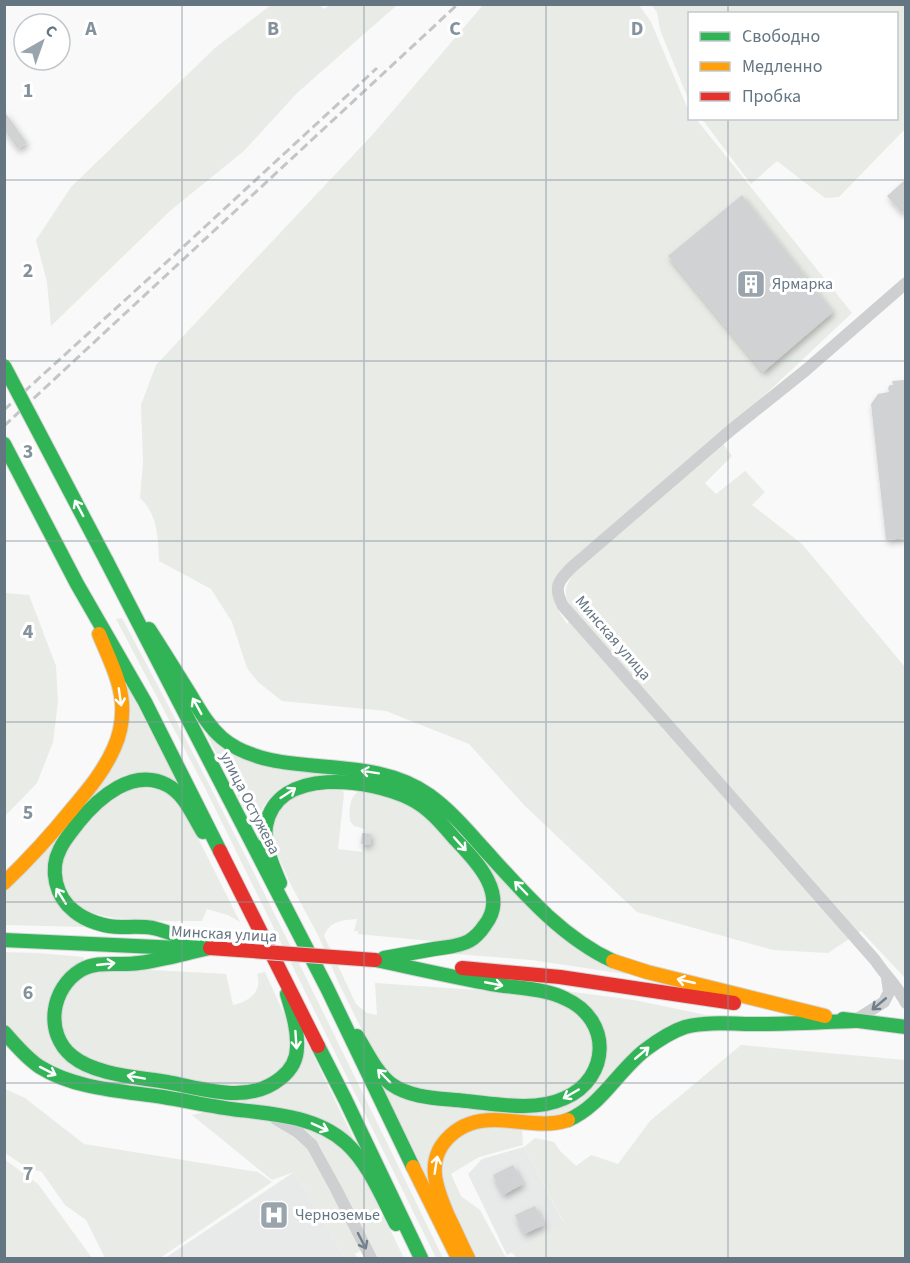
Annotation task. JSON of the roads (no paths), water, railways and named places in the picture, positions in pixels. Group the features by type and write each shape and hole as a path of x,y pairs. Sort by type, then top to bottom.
{"street":[{"name":"Минская улица","path":"906,283 572,567 562,577 557,589 563,606 874,960 906,1003"},
{"name":"улица Остужева","path":"4,366 327,988 458,1258"},
{"path":"4,444 77,584 145,702 345,1099 421,1258"},
{"path":"106,560 202,715 229,744 258,756 300,765 374,772 405,781 434,798 549,916 593,952 642,972 825,1016"},
{"path":"4,883 46,840 97,778 115,746 120,729 122,704 120,691 112,666 77,584"},
{"path":"210,948 151,928 114,927 87,919 73,911 63,901 56,889 53,875 57,857 68,838 102,798 120,785 137,780 157,781 172,788 185,802 249,910"},
{"path":"293,922 266,837 269,812 277,800 287,791 300,785 329,782 361,784 409,798 422,805 446,828 483,870 490,882 494,901 491,915 482,930 470,940 455,947 436,948 375,960"},
{"name":"Минская улица","path":"4,940 210,948 560,977 906,1027"},
{"path":"210,948 136,963 104,963 80,970 71,976 56,998 54,1021 61,1043 77,1059 113,1073 230,1093 244,1094 262,1091 288,1072 296,1056 297,1041 285,982"},
{"path":"327,988 378,1070 393,1085 413,1094 432,1098 510,1105 541,1104 565,1098 576,1092 596,1069 600,1056 600,1042 596,1029 589,1016 576,1004 559,995 375,960"},
{"path":"468,1258 438,1194 434,1174 436,1158 442,1144 465,1125 483,1120 546,1124 574,1118 588,1109 644,1050 671,1033 684,1028 718,1023 854,1021 884,1002 889,992 886,977"},
{"path":"4,1032 30,1059 59,1076 108,1088 296,1118 333,1133 346,1143 369,1173 415,1258"},
{"path":"246,1110 280,1120 307,1140 327,1171 371,1258"}],"railway":[{"path":"4,426 458,4"},
{"path":"4,410 377,68"}],"place":[{"name":"Ярмарка","path":"751,284"},
{"name":"Черноземье","path":"274,1215"}]}
